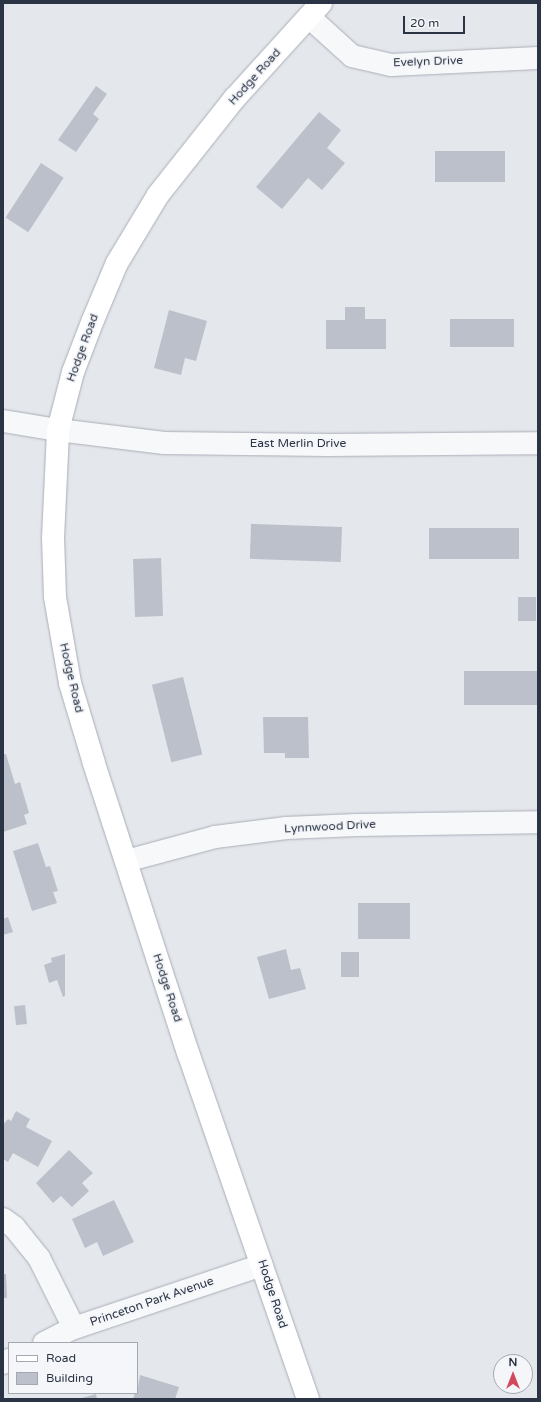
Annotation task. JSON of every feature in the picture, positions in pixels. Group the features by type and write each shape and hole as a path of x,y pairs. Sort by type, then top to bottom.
{"main road":[{"name":"Hodge Road","path":"308,1399 188,1053 70,683 55,597 53,538 58,430 73,372 117,263 158,195 236,98 315,10"}],"street":[{"name":"Evelyn Drive","path":"315,10 352,56 391,65 538,58"},
{"name":"East Merlin Drive","path":"3,421 58,430 164,443 327,445 538,443"},
{"name":"Lynnwood Drive","path":"126,861 215,837 286,828 357,825 538,822"},
{"path":"3,1219 14,1227 39,1258 74,1328"},
{"name":"Princeton Park Avenue","path":"46,1342 74,1328 262,1265"}],"building":[{"path":"96,86 107,94 93,114 99,119 76,152 58,140"},
{"path":"319,112 341,130 327,148 345,163 322,190 308,178 282,209 256,187"},
{"path":"435,151 505,151 505,182 435,182"},
{"path":"41,163 64,178 28,232 6,218"},
{"path":"345,307 365,307 365,319 386,319 386,349 326,349 326,320 345,320"},
{"path":"169,310 207,321 196,361 185,358 181,375 154,368"},
{"path":"450,319 514,319 514,347 450,347"},
{"path":"251,524 342,527 341,562 250,559"},
{"path":"429,528 519,528 519,559 429,559"},
{"path":"161,558 163,616 135,617 133,559"},
{"path":"518,597 536,597 536,621 518,621"},
{"path":"464,671 538,671 538,705 464,705"},
{"path":"183,677 202,755 171,762 152,685"},
{"path":"263,717 308,717 309,758 285,758 285,753 264,753"},
{"path":"3,754 6,754 15,784 20,782 29,813 24,815 27,824 3,832"},
{"path":"38,843 46,867 50,866 58,891 53,892 57,903 32,911 13,851"},
{"path":"358,903 410,903 410,939 358,939"},
{"path":"8,917 13,932 3,935 3,919"},
{"path":"286,949 291,970 300,968 306,989 269,999 257,957"},
{"path":"341,952 359,952 359,977 341,977"},
{"path":"65,954 65,996 63,997 57,980 49,983 44,965 52,962 51,958"},
{"path":"25,1005 27,1024 16,1025 14,1006"},
{"path":"16,1111 30,1119 26,1127 52,1141 38,1167 13,1153 8,1162 3,1159 3,1125 8,1119 11,1121"},
{"path":"69,1150 93,1173 82,1183 89,1191 72,1207 61,1196 53,1203 36,1183"},
{"path":"114,1200 134,1242 103,1256 97,1242 85,1248 72,1219"},
{"path":"3,1274 6,1274 7,1298 3,1298"},
{"path":"140,1375 179,1387 175,1399 133,1399 135,1394 138,1394"},
{"path":"96,1394 97,1399 78,1399"}]}
